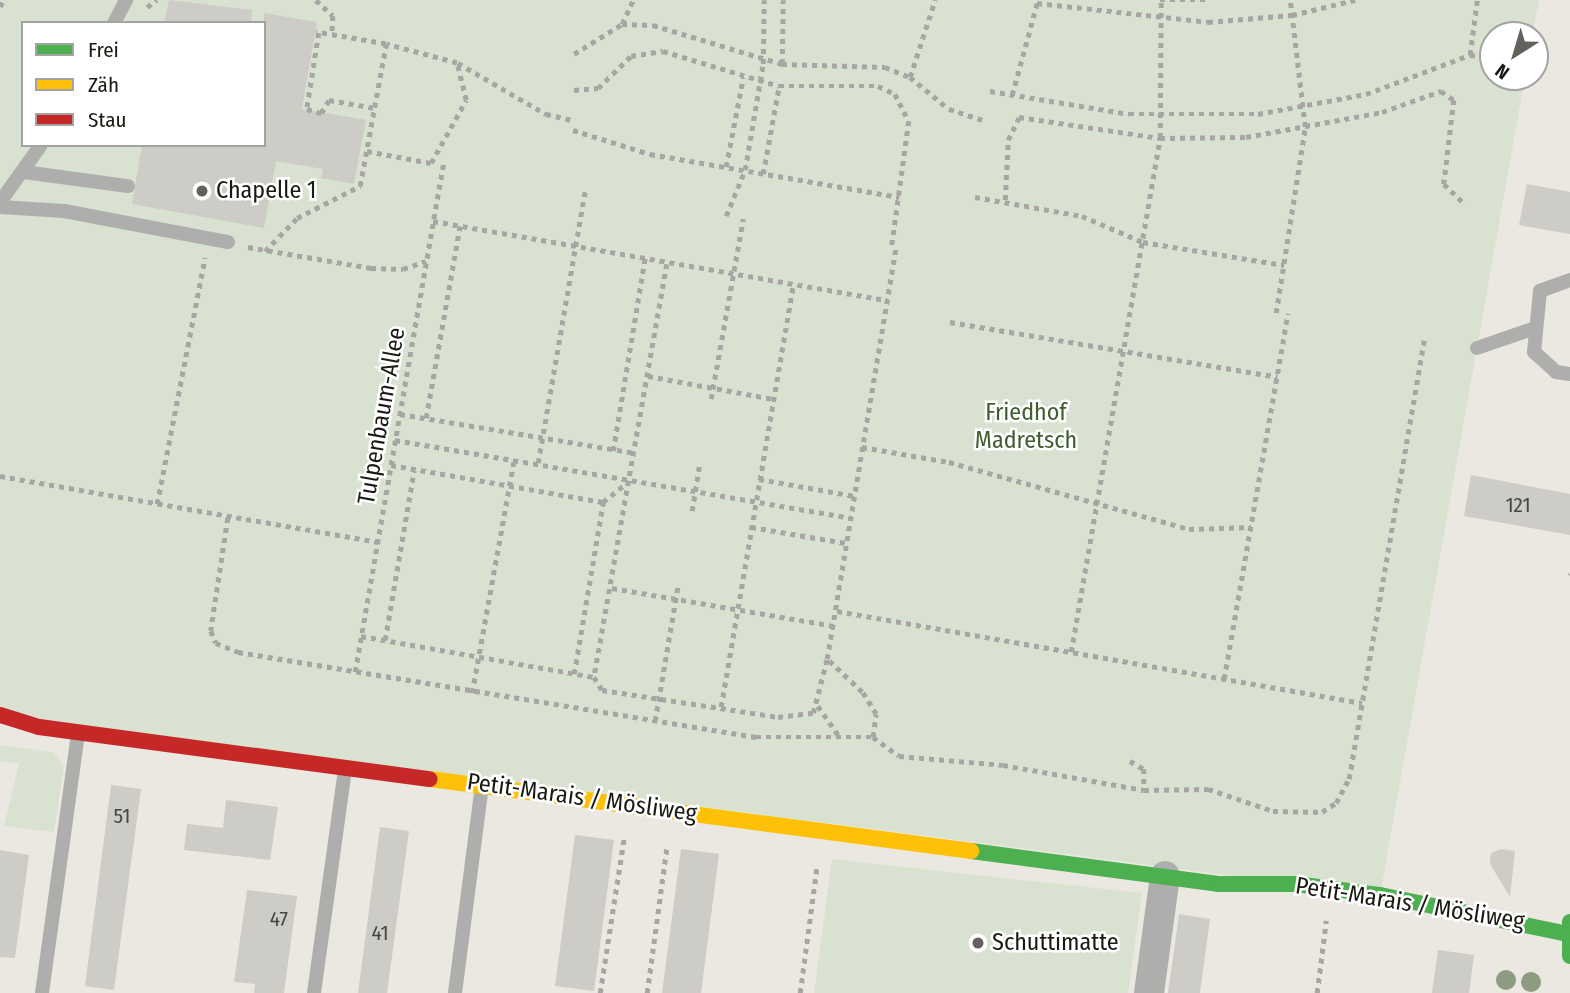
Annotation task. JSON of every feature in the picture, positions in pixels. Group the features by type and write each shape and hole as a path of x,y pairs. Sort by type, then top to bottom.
{"street":[{"name":"Petit-Marais / Mösliweg","path":"0,715 78,732 1165,876 1380,895 1569,934"},
{"path":"1149,993 1165,876"},
{"path":"1570,922 1570,956"}],"lane":[{"path":"115,21 126,0"},
{"path":"0,204 40,147"},
{"path":"24,172 128,186"},
{"path":"0,204 64,211 228,242"},
{"path":"1570,280 1540,290 1534,352 1556,372 1570,374"},
{"path":"1477,348 1535,328"},
{"path":"42,993 78,732"},
{"path":"314,993 345,767"},
{"path":"455,993 482,785"}],"path":[{"path":"0,7 4,0"},
{"path":"316,0 333,16 332,34"},
{"path":"622,24 633,0"},
{"path":"726,216 745,170 763,59 764,0"},
{"path":"782,64 783,0"},
{"path":"910,77 935,0"},
{"path":"1071,652 1160,138 1161,0 1208,0"},
{"path":"1276,313 1305,127 1290,0"},
{"path":"1012,95 1037,3 1160,20 1292,15 1355,0"},
{"path":"1469,55 1477,0"},
{"path":"574,54 622,24 653,24 782,64 885,68 910,77 949,109 986,121"},
{"path":"374,108 329,100 321,113 307,109 318,32 386,44 457,62 546,114 573,120"},
{"path":"265,251 308,211 360,187 386,44"},
{"path":"574,90 598,88 631,56 663,51 743,78 779,86 878,86 895,94 909,121 887,300 837,611 818,706 813,713 778,717 602,690 594,677 612,589 667,264"},
{"path":"990,91 1160,114 1202,117 1304,106 1409,82 1469,55 1479,56"},
{"path":"367,151 431,163 466,100 457,62"},
{"path":"726,167 743,78"},
{"path":"764,174 779,86"},
{"path":"1005,200 1008,140 1019,117 1160,138 1246,137 1305,127 1449,92 1444,184 1466,205"},
{"path":"573,130 618,147 899,197"},
{"name":"Tulpenbaum-Allee","path":"355,672 443,165"},
{"path":"538,463 585,191"},
{"path":"975,197 1005,200 1082,216 1143,242 1284,265"},
{"path":"711,399 743,219"},
{"path":"433,221 667,264 887,300"},
{"path":"426,418 460,226"},
{"path":"157,504 209,238"},
{"path":"228,242 265,251 371,268 403,269 426,261"},
{"path":"613,451 645,258"},
{"path":"721,707 793,285"},
{"path":"1224,679 1288,314"},
{"path":"950,322 1277,377"},
{"path":"228,518 212,618 216,643 472,693 755,737 873,737 900,756 1003,765 1144,790 1208,789 1273,811 1322,812 1336,803 1349,779 1423,339"},
{"path":"648,376 773,399"},
{"path":"400,414 635,453"},
{"path":"395,440 850,518"},
{"path":"862,447 949,463 1189,529 1251,527"},
{"path":"472,693 514,460"},
{"path":"391,465 603,502"},
{"path":"692,511 699,467"},
{"path":"385,640 414,470"},
{"path":"0,476 377,542"},
{"path":"759,479 854,496"},
{"path":"573,674 603,502 630,480"},
{"path":"751,527 846,543"},
{"path":"655,721 678,585"},
{"path":"612,589 834,626"},
{"path":"837,611 1362,703"},
{"path":"361,636 478,659 594,677"},
{"path":"827,659 876,714 873,737"},
{"path":"818,706 840,737"},
{"path":"1130,761 1144,769 1144,790"},
{"path":"600,993 626,824"},
{"path":"648,993 668,830"},
{"path":"800,993 817,862"},
{"path":"1317,993 1327,917"}],"green space":[{"name":"Friedhof Madretsch","path":"0,0 1539,0 1535,21 1479,21 1479,91 1523,91 1380,895 0,715"},
{"path":"0,745 52,752 64,765 54,832 4,826 19,763 0,761"},
{"name":"Schuttimatte","path":"832,859 1142,893 1128,993 814,993"}],"building":[{"path":"169,0 252,10 251,21 164,21"},
{"path":"264,13 317,22 302,109 366,120 354,184 321,178 323,169 276,161 264,228 132,204 142,147 266,147"},
{"path":"1527,184 1570,192 1570,234 1519,225"},
{"path":"1471,475 1570,494 1570,535 1464,516"},
{"path":"111,785 141,789 114,990 85,986"},
{"path":"226,800 278,807 270,860 184,850 187,824 223,828"},
{"path":"380,827 409,831 387,993 358,993"},
{"path":"575,835 614,840 594,991 555,986"},
{"path":"681,849 719,854 701,993 662,993"},
{"path":"1501,849 1515,851 1510,897 1490,864 1491,853"},
{"path":"0,850 29,855 15,958 0,957"},
{"path":"247,890 297,896 284,993 254,993 255,984 234,982"},
{"path":"1179,914 1210,919 1200,993 1168,993"},
{"path":"1438,950 1474,955 1469,993 1432,993"}],"traffic: fast":[{"path":"971,851 1218,884 1296,884 1380,895 1569,934"},
{"path":"1570,922 1570,956"}],"traffic: slow":[{"path":"430,779 971,851"}],"traffic: jam":[{"path":"0,715 39,727 430,779"}],"place":[{"name":"Chapelle 1","path":"202,191"},
{"name":"Schuttimatte","path":"978,943"}]}
